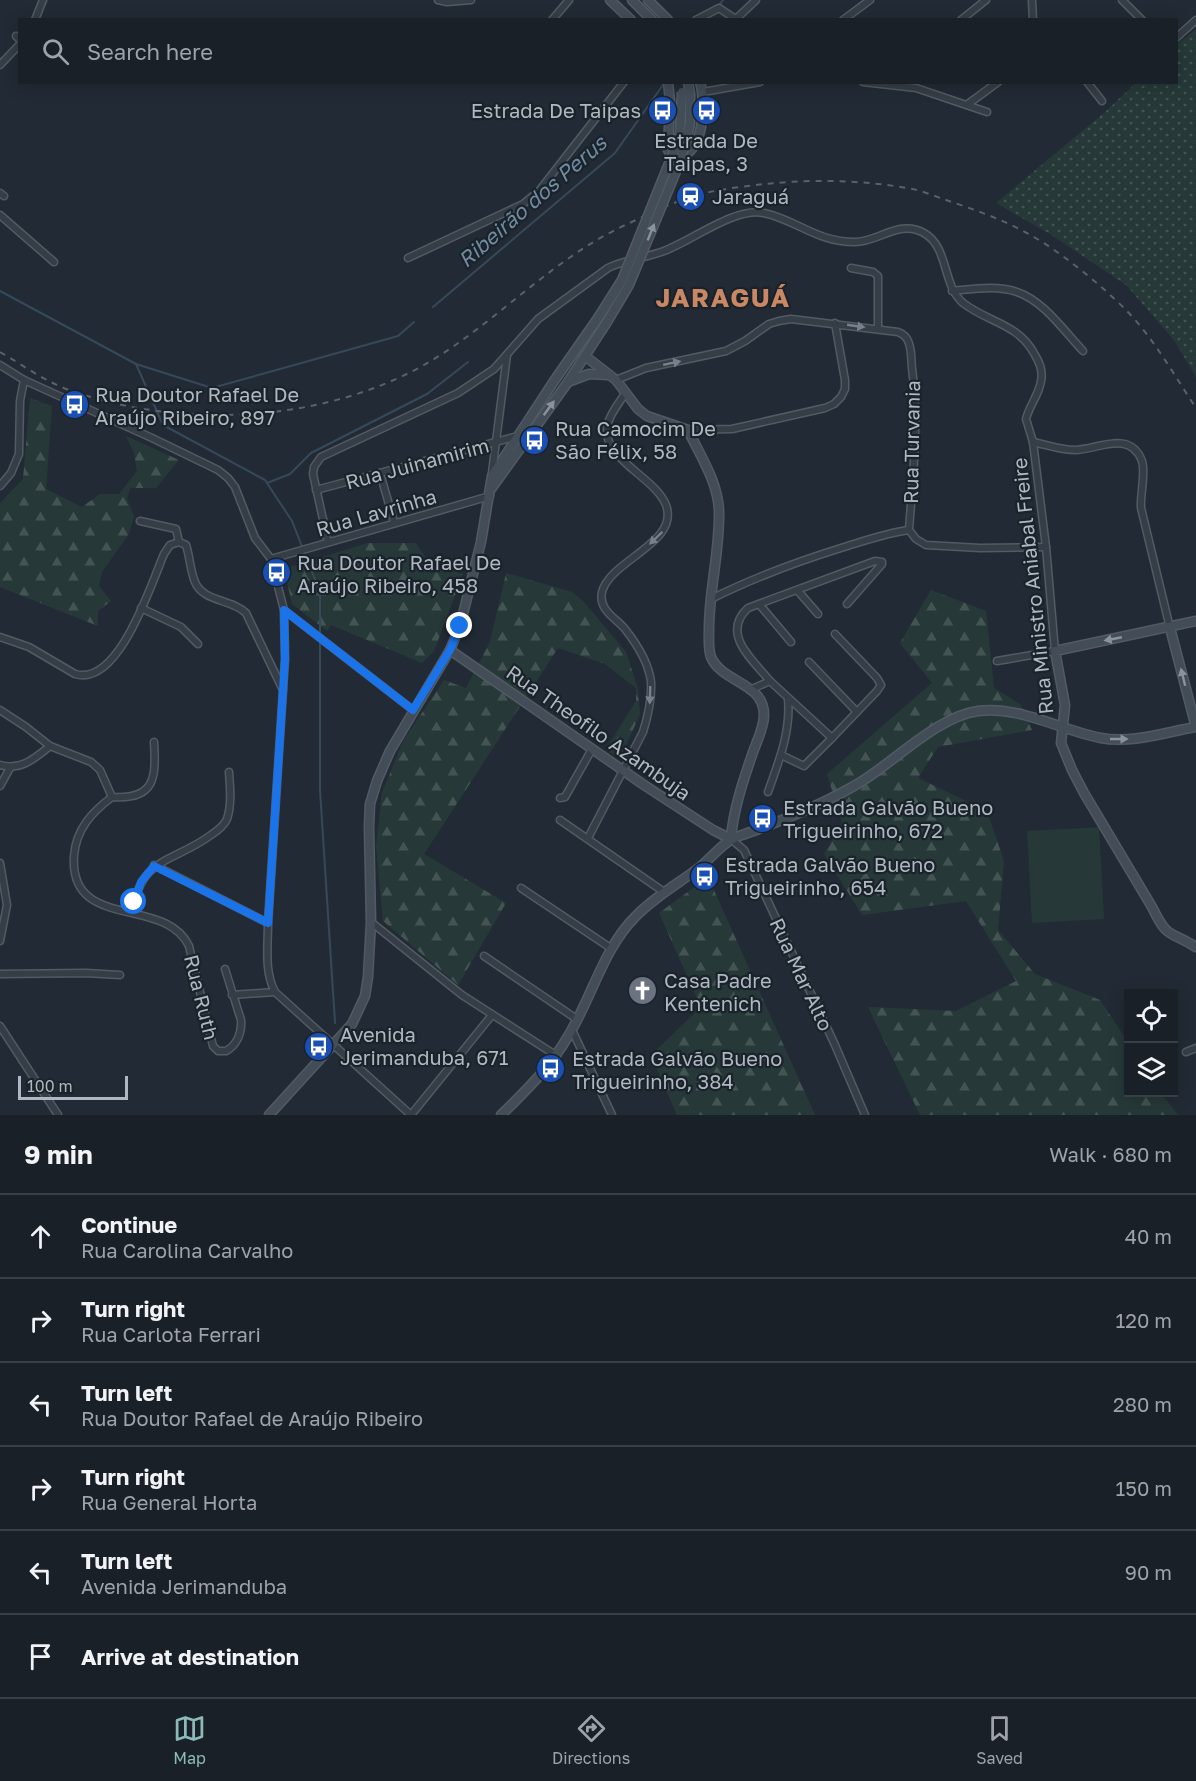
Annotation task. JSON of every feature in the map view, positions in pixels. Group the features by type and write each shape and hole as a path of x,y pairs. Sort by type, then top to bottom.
{"street":[{"path":"35,18 43,0"},
{"path":"438,0 447,3 471,0"},
{"path":"554,18 568,0"},
{"path":"610,0 629,18"},
{"path":"632,0 650,18"},
{"path":"648,0 666,18"},
{"path":"738,18 756,0"},
{"path":"846,18 870,0"},
{"path":"963,18 986,0"},
{"path":"1032,0 1033,18"},
{"path":"1122,0 1140,18"},
{"path":"700,18 719,8 735,18"},
{"path":"1178,37 1196,20"},
{"path":"0,66 18,46"},
{"path":"408,258 523,204 539,191 622,84"},
{"path":"668,84 670,101 668,150 670,154 676,156 689,152 698,139 704,119 701,84"},
{"path":"703,92 749,84"},
{"path":"885,84 916,88 987,112"},
{"path":"968,104 995,84"},
{"path":"1089,84 1102,101"},
{"path":"492,476 518,436 629,285 686,142 690,123 684,90"},
{"path":"328,542 316,490 314,467 321,457 459,393 487,375 538,319 608,268 618,263 661,252 730,218 751,212 774,216 830,240 859,242 902,228 925,233 937,245 952,291 994,288 1018,292 1034,301 1083,351"},
{"path":"0,215 54,262"},
{"path":"851,268 873,272 878,276 878,329"},
{"name":"Rua Ministro Aniabal Freire","path":"952,291 969,307 1021,335 1031,347 1042,372 1039,390 1026,419 1033,442 1046,547 1055,651 1065,705 1061,743 1072,770 1166,932 1196,947"},
{"name":"Rua Turvania","path":"612,377 726,351 769,324 791,319 878,329 904,335 910,346 916,434 909,530"},
{"path":"490,493 585,356 603,320"},
{"path":"585,356 612,377 638,409 647,416 688,430 732,429 795,416 834,404 841,397 845,380 834,323"},
{"path":"269,1115 352,1024 365,996 371,922 370,804 390,751 450,650 467,606 490,493 507,354"},
{"path":"0,364 24,380 218,470 235,487 255,538 271,559 284,610 283,691 268,923 268,973 275,992 411,1115 492,1015"},
{"path":"568,382 589,375 612,377"},
{"path":"0,486 11,473 18,454 20,401 24,380"},
{"path":"588,838 643,732 649,715 651,682 639,652 624,628 604,607 602,593 611,576 660,535 667,523 668,515 662,498 616,453 607,439 610,417 626,392"},
{"path":"688,430 714,483 719,509 718,541 711,598 709,644 711,657 717,666 752,689 764,711 764,722 741,790 732,825 731,839"},
{"name":"Rua Juinamirim","path":"316,490 518,436"},
{"path":"501,1115 537,1080 557,1056 578,1020 612,949 634,918 664,892 699,868 731,839 821,803 849,789 873,775 904,749 942,726 976,711 991,710 1032,718 1092,736 1114,740 1127,740 1196,727 1141,508 1143,469 1141,460 1135,450 1127,445 1113,442 1087,449 1072,450 1033,442"},
{"path":"380,473 394,522"},
{"name":"Rua Lavrinha","path":"271,559 490,493"},
{"path":"140,521 176,529 179,542"},
{"path":"711,598 750,579 892,532 909,530 916,539 926,545 980,548 1046,547"},
{"path":"0,637 29,647 81,676 97,670 115,657 126,642 164,554 170,545 179,542 186,545 194,581 199,589 246,613 283,691"},
{"path":"832,738 788,699 741,645 738,638 738,622 741,614 748,608 875,561 882,562 876,573 847,604"},
{"path":"798,591 818,614"},
{"path":"759,604 791,642"},
{"path":"141,608 181,627 198,644"},
{"path":"284,610 413,710"},
{"path":"998,661 1196,621"},
{"path":"781,755 804,766 807,765 877,692 880,682 835,634"},
{"name":"Rua Theofilo Azambuja","path":"450,650 624,771 713,830 731,839"},
{"path":"809,662 857,712"},
{"path":"752,689 771,681"},
{"path":"768,792 781,755 789,717 788,699"},
{"path":"0,710 50,746 91,762 100,770 112,797"},
{"path":"154,742 155,770 152,782 146,790 136,796 112,797 97,808 83,827 76,843 75,874 86,894 102,906 133,913 141,882 154,866 201,842 224,823 230,805 229,772"},
{"path":"0,765 10,768 27,763 50,746"},
{"path":"560,798 565,797 592,749"},
{"path":"0,786 10,768"},
{"path":"560,820 664,892"},
{"name":"Rua Mar Alto","path":"731,839 744,850 836,1045 865,1115"},
{"path":"0,863 4,904 0,941"},
{"path":"154,866 268,923"},
{"path":"521,888 612,949"},
{"name":"Rua Ruth","path":"133,913 147,916 178,930 186,940 209,1036 218,1051 232,1048 242,1028 242,1020 225,969"},
{"path":"371,922 462,995 557,1056"},
{"path":"484,956 578,1020"},
{"path":"0,974 120,975"},
{"path":"232,995 275,992"},
{"path":"0,1026 58,1115"},
{"path":"572,1030 612,1115"},
{"path":"1186,1052 1196,1048"}],"green space":[{"path":"1196,29 1196,377 1174,340 1126,285 1050,234 996,203 1135,84 1178,84 1178,43"},
{"path":"30,398 52,406 46,489 82,507 100,494 119,494 137,471 134,453 126,436 179,460 156,488 130,488 127,499 134,516 129,534 102,572 99,586 111,601 98,611 98,626 0,587 0,503 23,479"},
{"path":"368,543 416,543 427,560 463,574 434,651 422,663 331,625 327,631 292,604 284,569"},
{"path":"506,573 572,592 584,602 626,652 638,689 640,714 620,759 606,749 636,701 636,688 605,664 558,648 424,854 506,903 458,985 383,921 376,846 382,793 403,741 444,680 466,688 490,642"},
{"path":"931,590 986,611 994,688 1020,704 1032,730 938,747 918,778 987,811 1004,861 998,930 1035,974 1100,1000 1124,1036 1124,1097 1164,1097 1178,1115 920,1115 868,1007 956,1011 1016,981 966,901 862,915 824,854 842,823 827,774 932,683 900,643"},
{"path":"1099,827 1104,919 1032,923 1027,831"},
{"path":"708,877 815,1115 677,1115 651,1055 701,1007 659,913"}],"waterway":[{"name":"Ribeirão dos Perus","path":"718,7 723,0"},
{"name":"Ribeirão dos Perus","path":"433,307 615,153 664,84"},
{"name":"Ribeirão dos Perus","path":"0,291 136,364 212,388 398,336 414,322"},
{"path":"267,483 290,474 311,453 427,394 468,362"},
{"path":"136,364 163,425 265,480 292,521 320,592 320,790 335,1023"}],"railway":[{"path":"0,352 63,388 117,404 163,412 211,415 260,413 307,407 354,395 398,378 439,356 574,254 623,226 669,205 704,193 745,186 800,181 836,181 889,185 922,192 1002,221 1045,244 1093,280 1135,320 1163,357 1196,408"}],"place":[{"name":"Estrada De Taipas","path":"662,110"},
{"name":"Estrada De Taipas, 3","path":"706,110"},
{"name":"Jaraguá","path":"691,196"},
{"name":"Rua Doutor Rafael De Araújo Ribeiro, 897","path":"74,405"},
{"name":"Rua Camocim De São Félix, 58","path":"534,440"},
{"name":"Rua Doutor Rafael De Araújo Ribeiro, 458","path":"276,573"},
{"name":"Estrada Galvão Bueno Trigueirinho, 672","path":"762,818"},
{"name":"Estrada Galvão Bueno Trigueirinho, 654","path":"704,876"},
{"name":"Casa Padre Kentenich","path":"643,991"},
{"name":"Avenida Jerimanduba, 671","path":"319,1046"},
{"name":"Estrada Galvão Bueno Trigueirinho, 384","path":"551,1069"}],"district":[{"name":"JARAGUÁ","path":"723,297"}],"route":[{"path":"134,902 141,882 154,866 268,923 285,659 284,610 413,710 450,650 460,626"}]}
